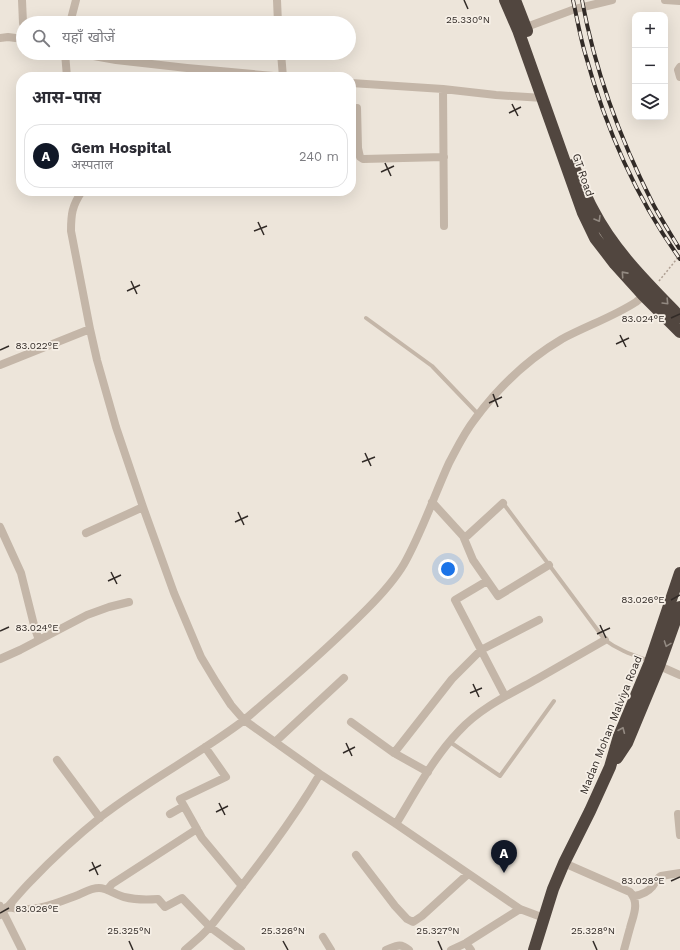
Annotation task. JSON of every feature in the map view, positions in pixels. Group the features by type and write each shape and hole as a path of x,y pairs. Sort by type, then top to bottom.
{"highway":[{"name":"GT Road","path":"505,0 522,29 556,112 571,160 592,210 647,292 680,332"},
{"name":"GT Road","path":"515,0 522,29 543,98 583,213 595,238 615,264 647,292 680,317"},
{"name":"Madan Mohan Malviya Road","path":"535,948 553,889 610,767 619,736 655,664 680,573"},
{"path":"655,664 680,607"}],"street":[{"path":"22,0 23,16"},
{"path":"72,16 76,0"},
{"path":"277,0 278,16"},
{"path":"522,29 575,9 612,0"},
{"path":"669,0 680,1"},
{"path":"0,38 16,38"},
{"path":"66,60 67,72"},
{"path":"116,60 226,72"},
{"path":"282,60 283,72"},
{"path":"680,67 678,70 680,77"},
{"path":"356,82 543,98"},
{"path":"443,89 444,226"},
{"path":"357,108 358,148 360,157 363,159 444,157"},
{"path":"79,196 73,207 71,231 97,360 116,427 142,507 174,593 201,657 216,682 231,705 244,720 320,774 520,909 544,918"},
{"path":"2,910 64,848 100,818 150,782 244,720 308,665 341,634 387,588 403,565 456,450 469,427 499,390 510,379 547,349 574,333 627,307 647,292"},
{"path":"0,365 90,329"},
{"path":"432,502 463,536 473,560 498,596 548,565"},
{"path":"463,536 467,536 503,503"},
{"path":"86,533 142,507"},
{"path":"0,527 21,573 39,640"},
{"path":"487,581 455,600 505,696"},
{"path":"0,659 88,615 109,607 129,602"},
{"path":"394,753 452,679 481,650 539,620"},
{"path":"396,824 428,772 450,742 470,721 483,710 505,696 605,640"},
{"path":"655,664 680,675"},
{"path":"275,742 344,678"},
{"path":"351,722 394,753 428,772"},
{"path":"205,747 226,777 180,799 202,838 242,886"},
{"path":"57,760 100,818"},
{"path":"185,950 210,927 260,863 304,802 320,774"},
{"path":"170,814 184,806"},
{"path":"678,814 680,835"},
{"path":"107,890 112,884 197,829"},
{"path":"356,855 395,906 407,919 413,922 422,916 468,874"},
{"path":"564,863 630,892 634,896 635,911 624,950"},
{"path":"634,896 646,892 661,876 680,873"},
{"path":"2,910 36,909 99,888 123,897 137,900 158,900 165,907 182,898 210,927 241,950"},
{"path":"451,950 466,943 520,909"},
{"path":"2,910 22,950"},
{"path":"323,937 331,950"},
{"path":"466,943 471,950"},
{"path":"386,950 402,945 409,950"}],"lane":[{"path":"366,318 432,366 479,414"},
{"path":"503,503 605,640 614,647 626,653 655,664"},
{"path":"450,742 500,776 554,700"}],"path":[{"path":"647,292 680,255"}],"railway":[{"path":"573,0 585,53 612,134 649,211 680,259"},
{"path":"582,0 587,26 601,79 619,130 653,204 679,248"}],"place":[{"name":"Gem Hospital","path":"504,873"}]}
